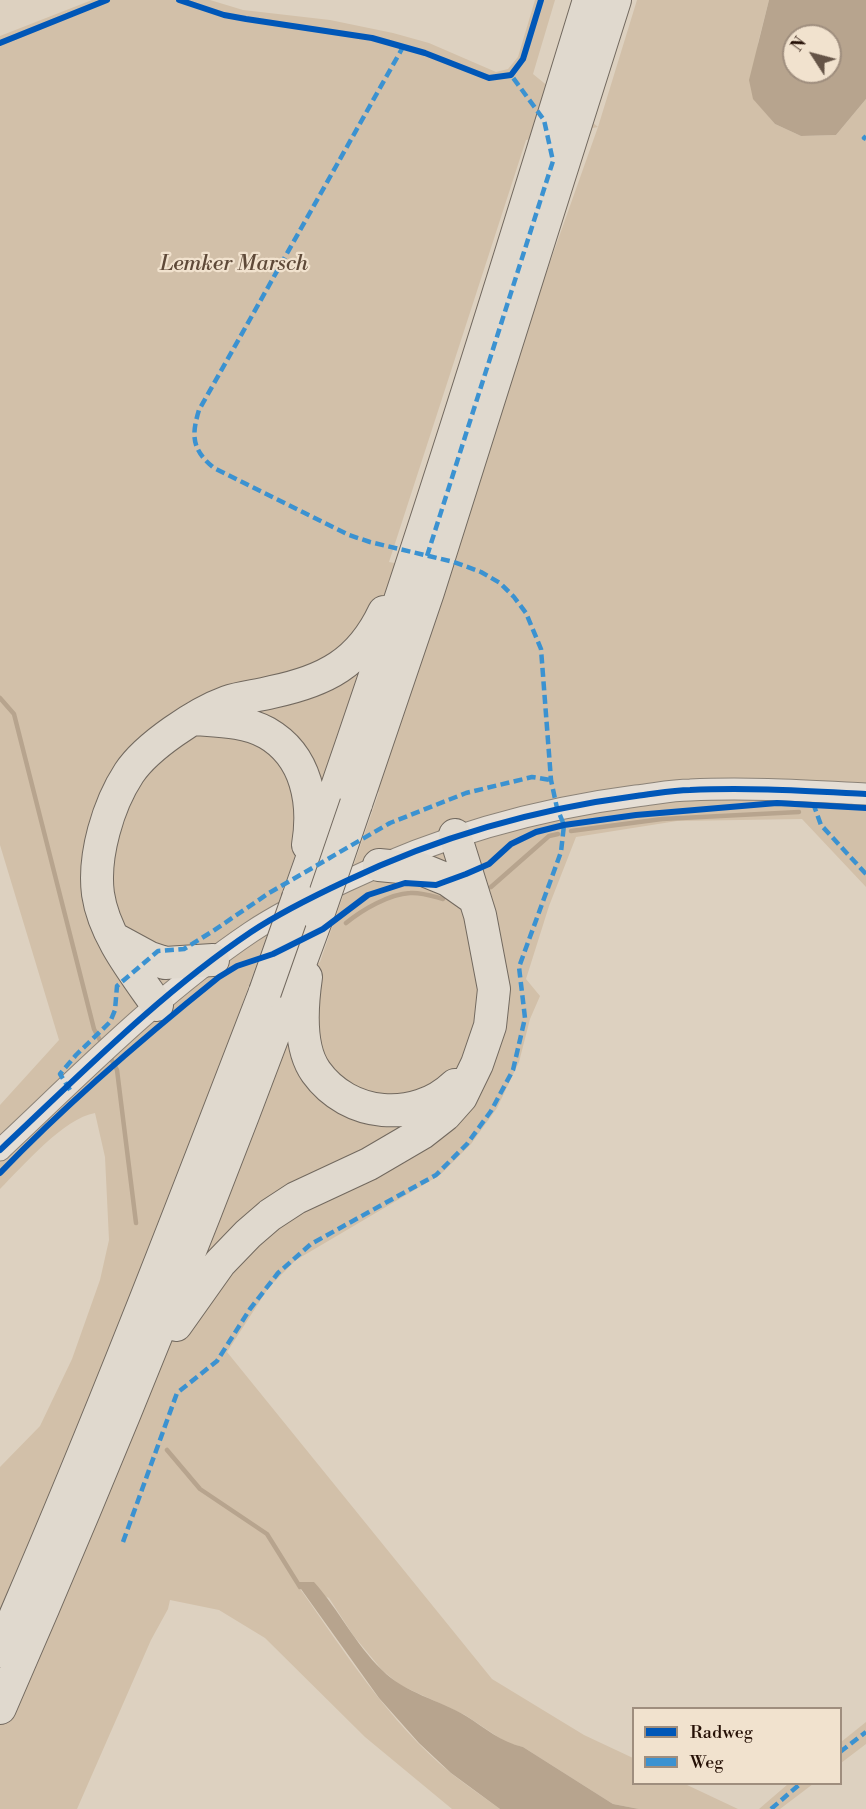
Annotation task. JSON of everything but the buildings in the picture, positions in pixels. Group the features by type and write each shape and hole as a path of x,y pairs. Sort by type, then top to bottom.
{"highway":[{"path":"477,1064 443,1097 421,1106 398,1111 371,1109 357,1104 341,1095 315,1071 307,1050 302,1011 301,973 308,906 318,826 410,588 568,110 589,0"},
{"path":"0,1708 135,1328 265,993 357,804 421,539 481,354 568,110 615,0"},
{"path":"157,1005 111,937 98,894 99,846 110,813 129,772 159,741 193,719 227,702 292,688 320,679 345,664 362,647 410,588"},
{"path":"193,719 226,721 247,726 267,734 287,749 301,768 318,826"},
{"path":"139,1381 202,1286 248,1234 270,1215 296,1198 369,1164 422,1133 445,1115 461,1097 477,1064 490,1026 494,989 490,957 455,835"},
{"path":"379,865 421,869 448,880 475,899"},
{"path":"111,937 150,958 165,963 213,960"},
{"path":"0,1652 57,1550 139,1381 301,973"}],"street":[{"path":"0,1150 157,1005 213,960 252,931 312,897 379,865 455,835 557,808 689,790 814,791 866,794"}],"green space":[{"name":"Lemker Marsch","path":"92,0 210,0 243,10 330,20 393,33 429,43 496,72 508,69 518,57 535,0 555,0 533,74 598,127 637,0 769,0 758,43 754,99 775,124 801,136 836,135 866,99 866,887 802,819 677,821 576,837 549,906 526,979 540,996 530,1019 519,1062 497,1108 471,1144 440,1175 296,1260 269,1287 227,1352 492,1679 584,1735 632,1758 632,1785 687,1785 738,1809 639,1809 613,1804 523,1747 507,1743 465,1715 400,1685 382,1670 353,1635 329,1598 296,1583 349,1659 407,1732 452,1774 500,1809 452,1809 365,1737 265,1638 219,1610 170,1600 168,1609 151,1640 77,1809 0,1809 0,1467 40,1426 72,1359 100,1280 109,1240 105,1157 95,1113 83,1117 57,1133 0,1189 0,1105 59,1040 0,845 0,36","holes":["598,127 440,572 389,562 526,140","379,792 320,962 242,1005 298,847 356,804"]},
{"path":"866,1722 866,1744 842,1762 842,1741"},
{"path":"787,1785 812,1785 780,1809 759,1809"}],"shaded area":[{"path":"769,0 866,0 866,99 836,135 801,136 775,124 753,99 749,80"},
{"path":"296,1582 314,1582 372,1660 401,1685 456,1710 500,1738 523,1747 613,1804 639,1809 500,1809 451,1773 419,1743 379,1698"}],"waterway":[{"path":"0,698 14,714 94,1029 103,1046"},
{"path":"571,831 662,819 799,812"},
{"path":"491,887 549,836 558,834"},
{"path":"346,923 393,896 418,893 443,899"},
{"path":"109,1055 117,1070 136,1223"},
{"path":"167,1450 200,1489 267,1534 300,1587"}],"marked path":[{"path":"123,1542 177,1393 217,1361 250,1309 278,1273 311,1244 436,1175 467,1144 491,1111 513,1070 525,1018 519,967 561,852 564,825 557,808 551,780 541,649 526,613 514,597 500,583 481,572 454,562 349,535 214,468 201,455 195,442 194,435 199,410 403,47"},
{"path":"427,556 553,161 544,120 511,75"},
{"path":"866,136 864,138 866,139"},
{"path":"70,1090 60,1074 110,1022 115,1010 117,986 158,951 184,949 269,893 390,823 466,793 532,777 551,780"},
{"path":"813,803 821,825 866,874"},
{"path":"842,1750 866,1732"},
{"path":"771,1809 799,1785"}],"cycle path":[{"path":"0,43 107,0"},
{"path":"179,0 224,15 372,38 425,53 489,78 511,75 523,59 541,0"},
{"path":"0,1150 152,1008 217,956 286,911 381,865 452,838 524,817 636,796 676,791 734,789 866,794"},
{"path":"0,1173 106,1071 219,977 237,966 273,954 323,929 368,895 405,883 436,885 489,864 511,844 536,832 564,825 636,815 777,803 866,808"}]}
